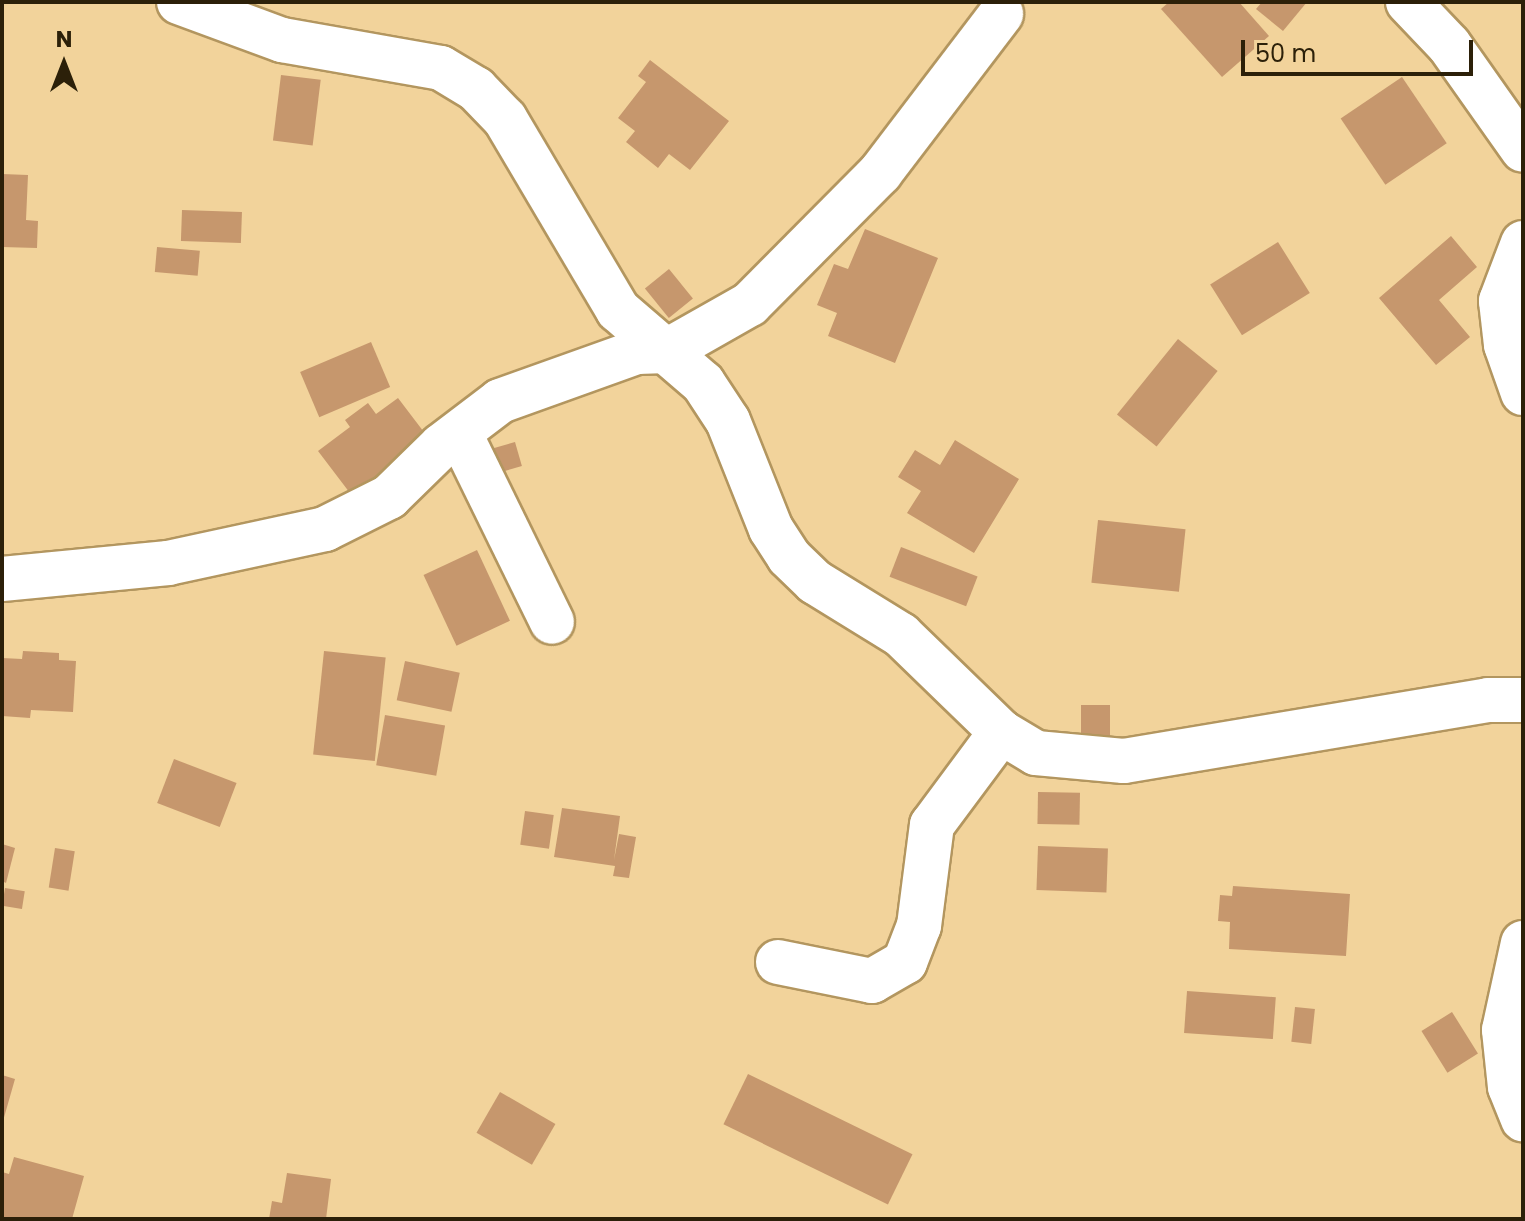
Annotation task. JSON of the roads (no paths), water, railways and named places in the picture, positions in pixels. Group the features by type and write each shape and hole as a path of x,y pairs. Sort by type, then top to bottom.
{"street":[{"path":"179,2 282,40 441,68 476,89 505,119 618,310 703,383 728,421 771,529 789,557 815,582 901,635 1001,732 1036,753 1124,761 1511,693"},
{"path":"1408,2 1449,45 1523,150"},
{"path":"2,579 168,563 325,529 389,497 500,401 637,352 667,351 750,304 880,173 1001,14"},
{"path":"1523,243 1501,301 1506,345 1523,393"},
{"path":"460,434 552,622"},
{"path":"778,962 872,981 905,962 919,926 932,825 1001,732"},
{"path":"1523,943 1504,1030 1510,1087 1523,1119"}]}
